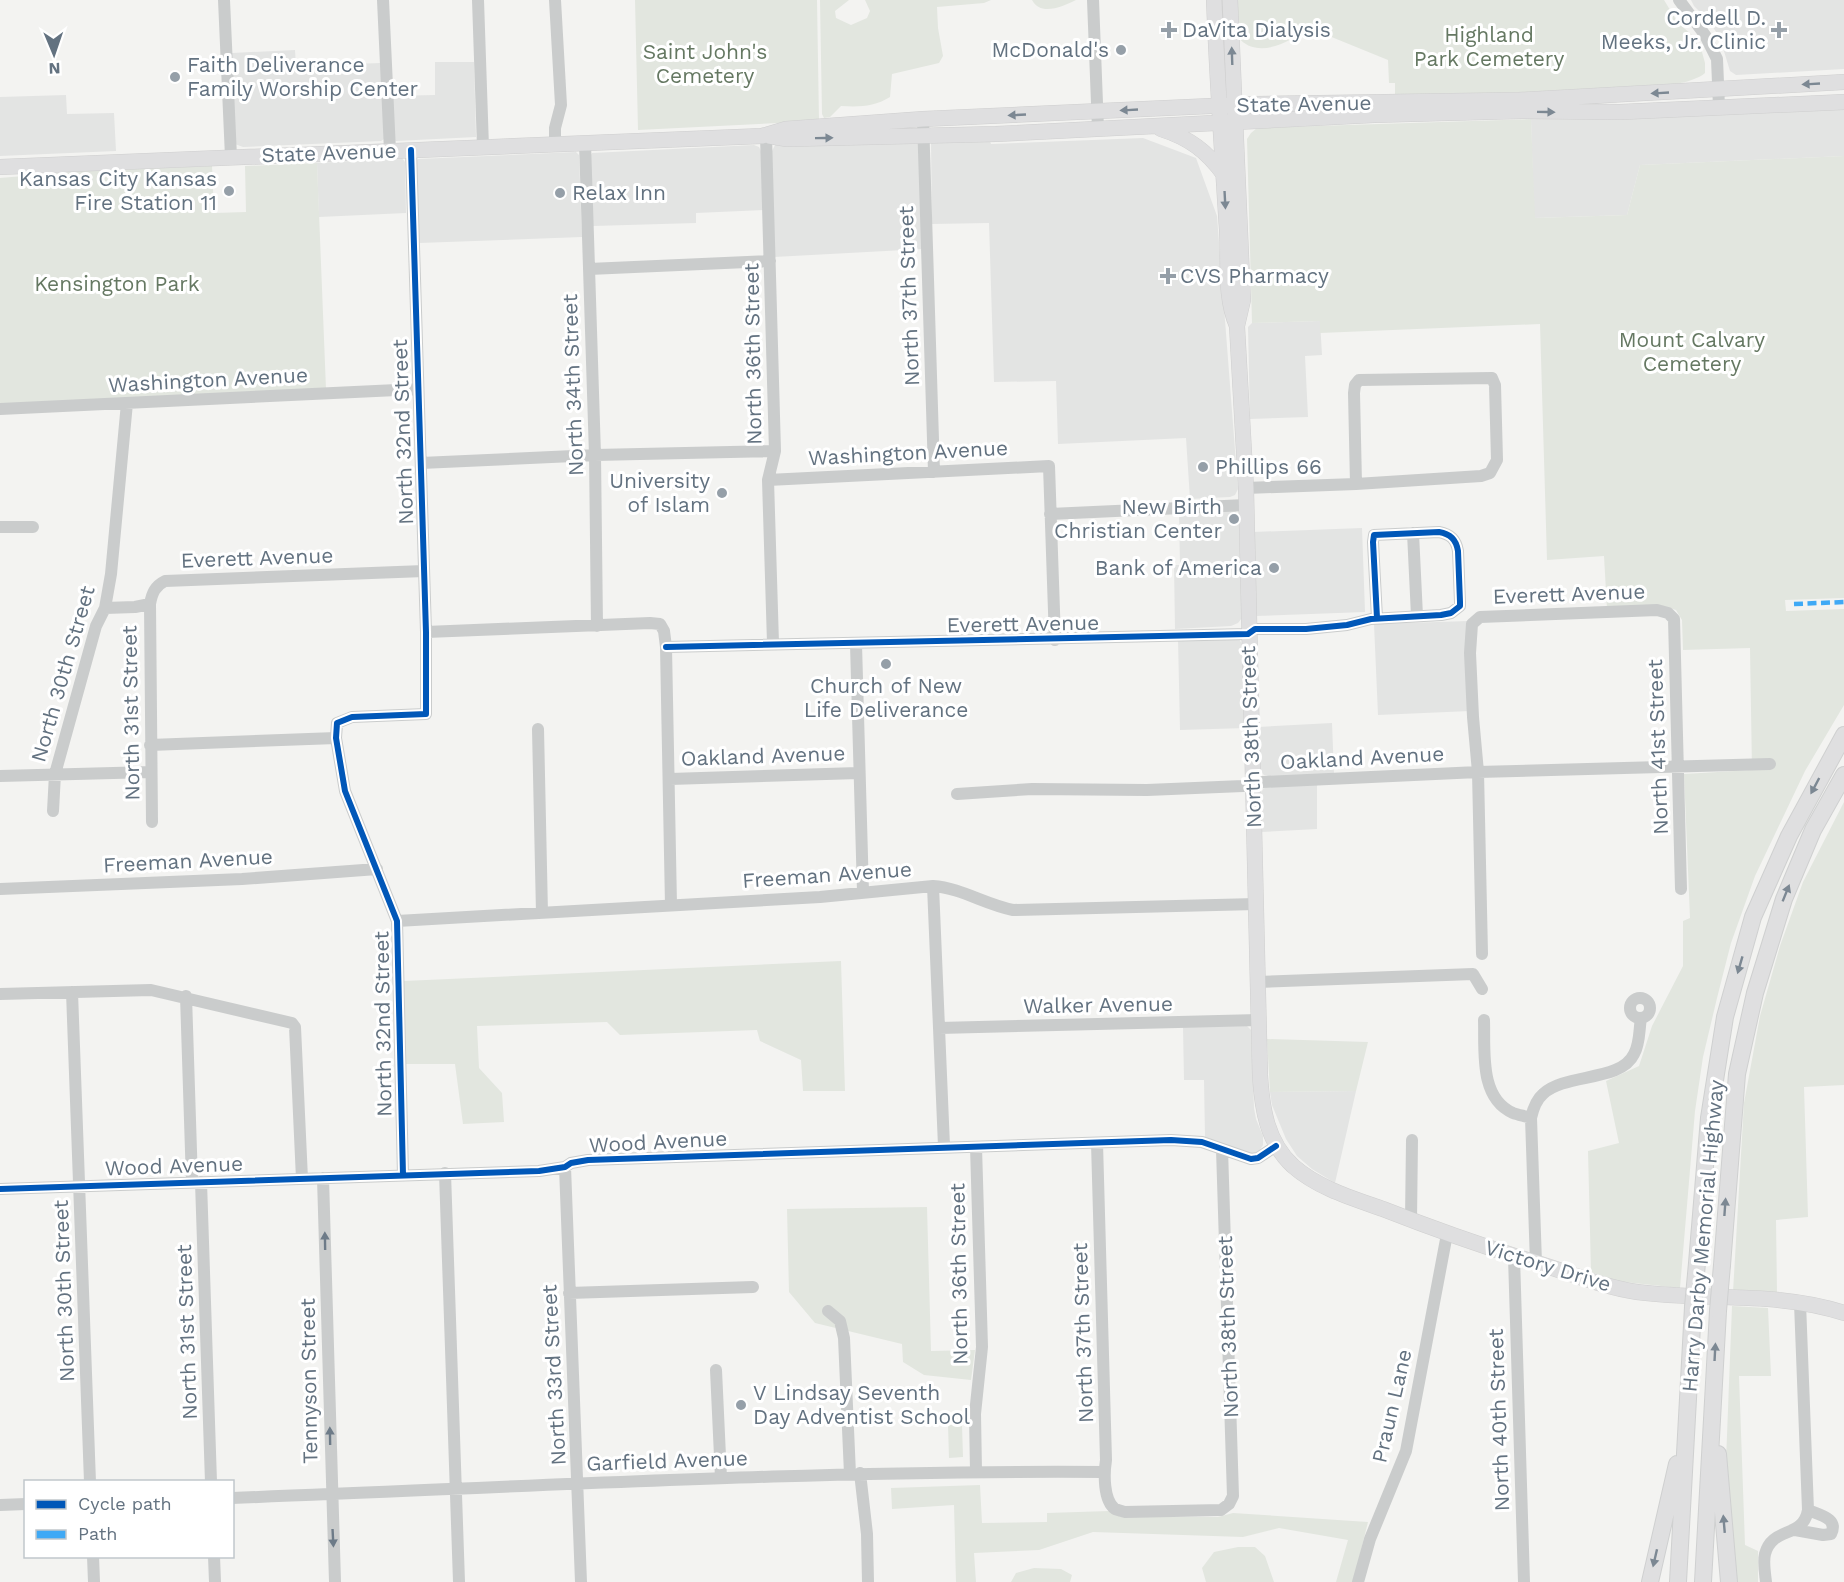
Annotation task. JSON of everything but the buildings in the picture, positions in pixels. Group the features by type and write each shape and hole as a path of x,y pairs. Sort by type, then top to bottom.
{"highway":[{"name":"Harry Darby Memorial Highway","path":"1678,1582 1694,1307 1709,1118 1725,1017 1754,917 1789,836 1844,735"},
{"name":"Harry Darby Memorial Highway","path":"1703,1582 1718,1311 1737,1074 1755,993 1784,899 1813,830 1844,775"},
{"path":"1713,1394 1729,1582"},
{"path":"1650,1582 1687,1419"}],"main road":[{"name":"North 38th Street","path":"1214,0 1227,105 1243,300 1237,326 1246,488 1261,1098 1265,1117 1276,1146"},
{"name":"North 38th Street","path":"1227,105 1230,0"},
{"name":"State Avenue","path":"766,135 786,129 923,119 1227,105 1519,100 1844,82"},
{"name":"State Avenue","path":"0,167 766,135 787,139 924,136 1228,121 1522,111 1620,112 1844,102"},
{"name":"North 38th Street","path":"1228,121 1224,175 1228,296 1230,310 1237,326"},
{"path":"1153,126 1174,133 1197,145 1214,160 1224,175"},
{"name":"Victory Drive","path":"1276,1146 1293,1166 1321,1185 1447,1234 1613,1287 1637,1292 1800,1303 1844,1313"}],"street":[{"path":"224,0 231,157"},
{"path":"383,0 390,151"},
{"path":"478,0 483,147"},
{"path":"555,0 561,105 555,128 555,145"},
{"path":"1093,0 1098,129"},
{"path":"1679,0 1705,35 1717,59 1719,107"},
{"name":"North 37th Street","path":"923,119 934,472"},
{"name":"North 36th Street","path":"766,135 775,451 768,480 773,643"},
{"name":"North 34th Street","path":"585,143 595,455 597,626"},
{"name":"North 32nd Street","path":"403,1175 397,921 345,791 336,738 337,723 352,717 426,714 422,463 411,150"},
{"path":"589,269 770,261"},
{"path":"1246,488 1356,484 1481,476 1490,473 1497,460 1495,385 1492,378 1359,380 1354,393 1356,484"},
{"name":"Washington Avenue","path":"0,409 418,389"},
{"name":"North 30th Street","path":"53,811 54,774 96,626 105,608 111,574 127,404"},
{"path":"422,463 595,455 775,451"},
{"name":"Washington Avenue","path":"768,480 1049,466 1050,514"},
{"path":"1055,640 1050,514 1246,505"},
{"path":"0,527 33,527"},
{"path":"1413,533 1417,616"},
{"name":"Everett Avenue","path":"666,647 1248,634 1255,629 1306,629 1347,625 1377,618 1451,613 1460,606 1458,551 1457,543 1447,533 1374,535 1377,618"},
{"name":"Everett Avenue","path":"150,604 152,593 158,585 165,581 424,572"},
{"path":"105,608 135,608 150,604"},
{"name":"North 31st Street","path":"150,604 152,822"},
{"name":"Everett Avenue","path":"1478,772 1470,653 1472,624 1480,618 1662,610"},
{"name":"North 41st Street","path":"1662,610 1674,619 1681,889"},
{"path":"426,632 660,624 664,631 666,647 671,905"},
{"path":"856,644 863,892"},
{"path":"538,729 542,913"},
{"path":"150,745 336,738"},
{"name":"Oakland Avenue","path":"957,794 1032,789 1147,790 1478,772 1770,764"},
{"path":"0,776 151,772"},
{"path":"1478,772 1482,954"},
{"name":"Oakland Avenue","path":"670,779 858,773"},
{"name":"Freeman Avenue","path":"0,889 242,879 377,869"},
{"path":"933,886 944,1146"},
{"name":"Freeman Avenue","path":"397,921 820,897 933,886 945,887 982,902 1013,910 1256,904"},
{"path":"1257,982 1473,974 1482,989"},
{"path":"0,994 151,990 186,996 292,1023 295,1027 302,1179"},
{"name":"North 30th Street","path":"72,992 90,1480"},
{"name":"North 31st Street","path":"186,996 211,1480"},
{"path":"1536,1263 1531,1118 1535,1106 1543,1094 1555,1086 1625,1066 1634,1056 1638,1045 1641,1018"},
{"name":"Walker Avenue","path":"939,1028 1259,1020"},
{"path":"1484,1020 1487,1078 1491,1092 1500,1104 1512,1113 1531,1118"},
{"name":"Wood Avenue","path":"0,1189 539,1171 588,1160 944,1146 1185,1140 1202,1142 1251,1159 1258,1158 1276,1146"},
{"path":"1411,1220 1413,1140"},
{"name":"North 37th Street","path":"1097,1143 1106,1460 1104,1472 1110,1502 1114,1508 1125,1512"},
{"name":"North 36th Street","path":"976,1147 982,1347 975,1414 976,1471"},
{"name":"North 38th Street","path":"1125,1512 1211,1511 1229,1504 1233,1496 1222,1149"},
{"name":"North 33rd Street","path":"565,1167 581,1582"},
{"path":"445,1173 459,1582"},
{"name":"Tennyson Street","path":"323,1178 335,1582"},
{"name":"Praun Lane","path":"1358,1582 1373,1531 1406,1451 1447,1234"},
{"name":"North 40th Street","path":"1514,1257 1524,1582"},
{"path":"569,1293 753,1287"},
{"path":"1766,1582 1764,1554 1771,1541 1780,1534 1802,1526 1807,1519 1800,1303"},
{"path":"828,1311 840,1321 844,1338 855,1474 867,1534 868,1582"},
{"path":"716,1370 722,1478"},
{"name":"Garfield Avenue","path":"234,1498 855,1474 976,1471 1104,1472"},
{"path":"0,1505 24,1504"},
{"path":"1795,1530 1823,1535 1831,1534 1833,1531 1834,1526 1828,1518 1808,1510"},
{"path":"93,1558 94,1582"},
{"path":"214,1558 215,1582"}],"shaded area":[{"name":"Cordell D. Meeks, Jr. Clinic","path":"1691,0 1844,0 1844,69 1736,75 1730,71 1720,38"},
{"path":"295,50 296,66 381,63 384,139 381,141 243,147 235,144 232,53"},
{"path":"435,62 474,62 476,137 396,141 393,139 391,96 435,95"},
{"path":"66,95 67,114 114,113 116,151 0,156 0,97"},
{"path":"1844,109 1844,156 1640,165 1627,215 1534,218 1531,119 1638,118"},
{"path":"1143,138 1196,158 1217,216 1238,489 1235,495 1230,497 1190,499 1186,438 1058,444 1056,381 994,382 989,223 932,224 931,142 990,141 991,144"},
{"path":"776,143 917,143 920,146 923,249 774,257 771,153"},
{"path":"754,145 761,151 764,210 696,213 696,223 593,226 590,156 592,153"},
{"path":"576,152 579,155 582,237 419,243 416,161 418,159"},
{"path":"402,158 405,162 406,213 319,217 317,163"},
{"path":"1320,321 1322,355 1305,356 1308,417 1250,419 1248,327 1252,323"},
{"path":"1234,509 1239,516 1242,618 1231,626 1175,629 1174,565 1180,565 1179,513"},
{"path":"1362,528 1365,612 1255,616 1253,532"},
{"path":"1469,621 1470,711 1378,715 1374,624"},
{"path":"1178,639 1239,639 1242,644 1246,728 1180,730"},
{"path":"1332,723 1334,774 1273,777 1264,775 1260,771 1258,727"},
{"path":"1317,783 1317,829 1261,832 1260,796 1263,789 1268,786"},
{"path":"1247,1026 1251,1030 1254,1108 1263,1136 1263,1145 1259,1151 1252,1154 1205,1137 1204,1080 1184,1080 1183,1027"},
{"path":"1356,1091 1335,1183 1312,1169 1297,1156 1286,1139 1272,1105 1270,1092"}],"green space":[{"name":"Saint John's Cemetery","path":"635,0 817,0 819,121 638,130"},
{"path":"820,0 849,0 835,11 836,18 851,25 867,18 870,11 865,0 991,0 984,3 937,7 943,56 939,63 892,74 890,97 866,106 841,106 830,117 824,118 822,114"},
{"path":"1032,0 1076,0 1059,7 1046,9 1036,5"},
{"name":"Highland Park Cemetery","path":"1236,0 1664,0 1678,23 1691,34 1702,52 1705,73 1681,83 1645,88 1395,96 1395,83 1389,83 1388,60 1307,27 1292,39 1273,47 1254,47 1245,44 1238,37"},
{"name":"Mount Calvary Cemetery","path":"1531,119 1535,218 1627,215 1640,165 1844,156 1844,598 1785,600 1786,611 1844,609 1844,705 1805,771 1755,876 1731,943 1703,1057 1695,1111 1680,1288 1615,1281 1591,1272 1588,1151 1619,1143 1606,1081 1639,1066 1652,1026 1683,966 1683,921 1690,918 1684,774 1752,770 1750,648 1683,650 1682,620 1676,610 1663,606 1607,609 1604,556 1547,560 1540,324 1320,333 1320,321 1252,323 1247,139 1257,128"},
{"name":"Kensington Park","path":"317,163 326,389 0,404 0,178 82,171 212,166 214,213 246,212 245,166"},
{"path":"1844,802 1844,1085 1804,1087 1808,1217 1776,1220 1777,1293 1733,1292 1744,1103 1760,1016 1780,946 1803,882"},
{"path":"841,961 845,1091 803,1091 801,1060 760,1041 757,1030 620,1035 607,1022 477,1026 479,1068 502,1093 504,1122 463,1124 455,1064 405,1064 404,981"},
{"path":"1267,1039 1368,1042 1356,1091 1270,1092"},
{"path":"927,1207 931,1351 975,1350 971,1380 924,1375 903,1362 902,1344 815,1323 789,1292 787,1209"},
{"path":"1732,1306 1768,1308 1771,1376 1739,1376 1745,1545 1758,1551 1758,1582 1735,1582 1726,1461"},
{"path":"948,1425 962,1425 963,1457 949,1458"},
{"path":"980,1485 982,1523 1047,1522 1047,1513 1109,1511 1121,1517 1218,1517 1233,1513 1368,1522 1353,1582 1336,1582 1348,1540 1279,1528 1243,1537 1093,1532 1039,1550 974,1553 976,1582 956,1582 954,1505 892,1509 891,1488"},
{"path":"1238,1547 1255,1547 1265,1556 1274,1582 1206,1582 1202,1568 1214,1552"},
{"path":"1034,1568 1061,1569 1072,1575 1070,1582 1011,1582 1016,1573"}],"marked path":[{"path":"1794,604 1844,602"}],"cycle path":[{"path":"403,1175 397,921 345,791 336,738 337,723 352,717 426,714 426,632 411,150"},
{"path":"666,647 1248,634 1255,629 1306,629 1347,625 1371,619 1441,615 1451,613 1460,606 1458,551 1452,538 1439,532 1374,535 1377,618"},
{"path":"0,1189 539,1171 588,1160 1171,1140 1202,1142 1251,1159 1258,1158 1276,1146"}],"place":[{"name":"DaVita Dialysis","path":"1169,30"},
{"name":"Cordell D. Meeks, Jr. Clinic","path":"1779,30"},
{"name":"McDonald's","path":"1121,50"},
{"name":"Faith Deliverance Family Worship Center","path":"175,77"},
{"name":"Kansas City Kansas Fire Station 11","path":"229,191"},
{"name":"Relax Inn","path":"560,193"},
{"name":"CVS Pharmacy","path":"1168,276"},
{"name":"Phillips 66","path":"1203,467"},
{"name":"University of Islam","path":"722,493"},
{"name":"New Birth Christian Center","path":"1234,519"},
{"name":"Bank of America","path":"1274,568"},
{"name":"Church of New Life Deliverance","path":"886,664"},
{"name":"V Lindsay Seventh Day Adventist School","path":"741,1405"}]}
